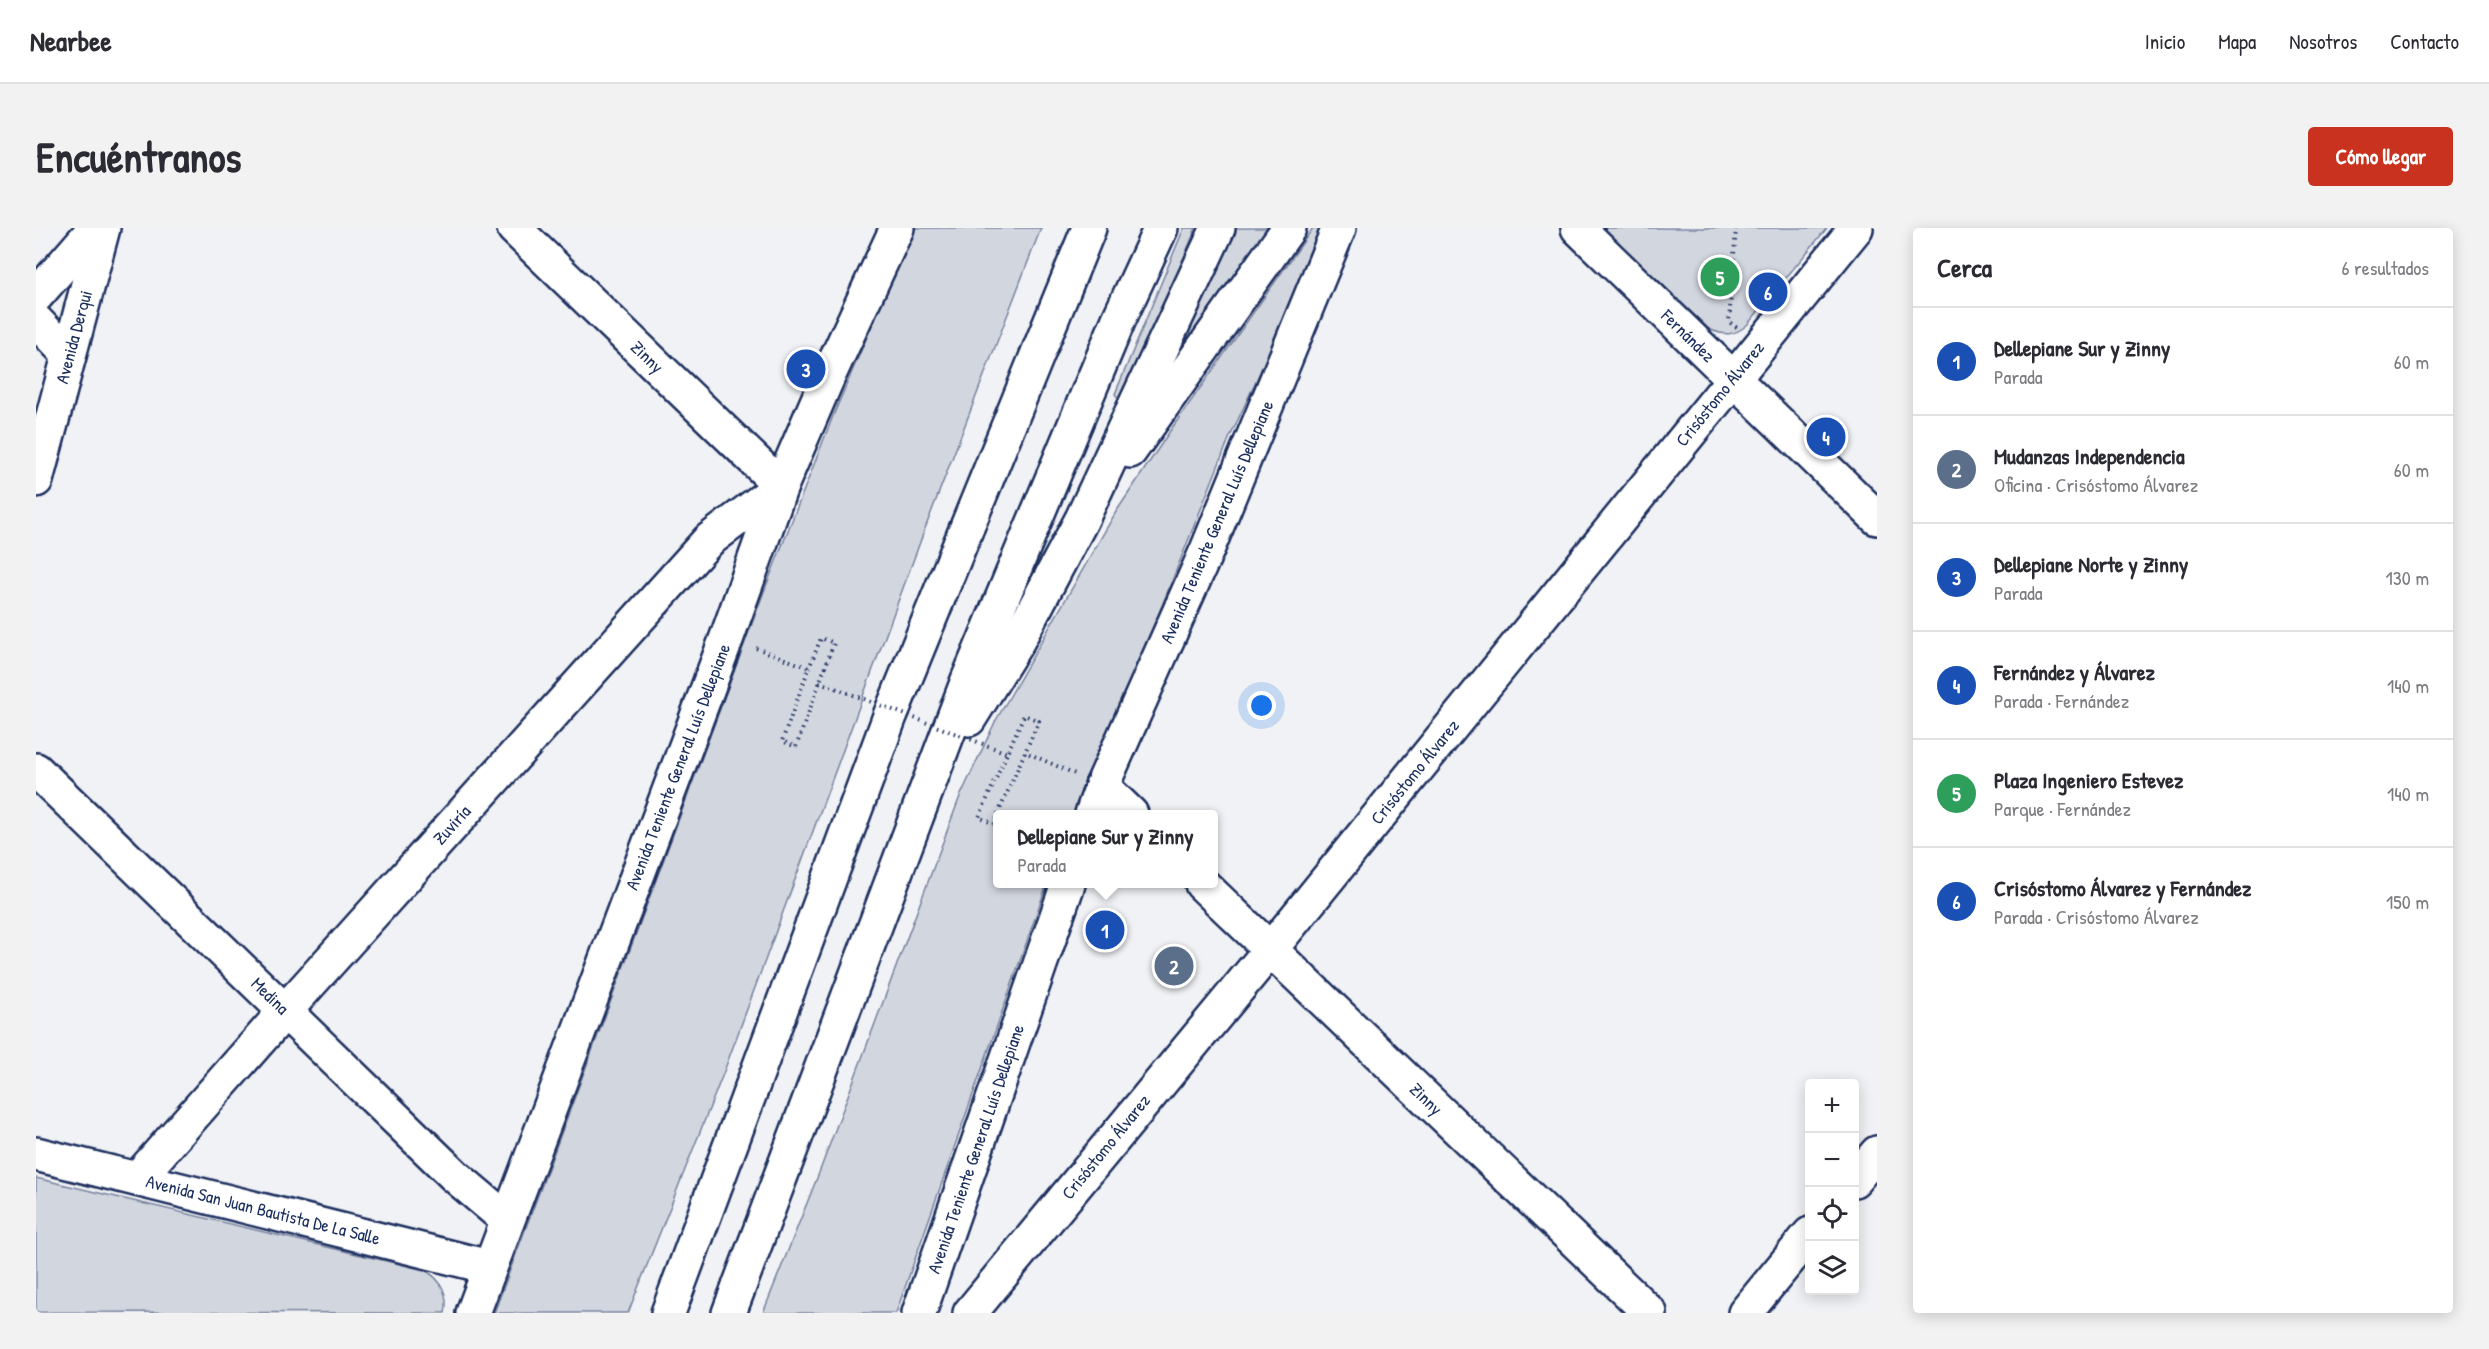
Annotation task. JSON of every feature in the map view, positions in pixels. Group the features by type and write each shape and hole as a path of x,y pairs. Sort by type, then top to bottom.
{"main road":[{"path":"36,296 95,228"},
{"name":"Avenida Derqui","path":"36,480 104,228"},
{"name":"Zinny","path":"514,228 781,486"},
{"name":"Avenida Teniente General Luís Dellepiane","path":"473,1313 727,637 781,486 827,379 897,228"},
{"path":"668,1313 890,716 1089,228"},
{"path":"729,1313 968,680 1119,319 1161,228"},
{"path":"932,779 1017,642 1082,519 1218,228"},
{"path":"1082,519 1289,228"},
{"name":"Avenida Teniente General Luís Dellepiane","path":"1097,800 1207,550 1339,228"},
{"name":"Fernández","path":"1578,228 1877,518"},
{"name":"Crisóstomo Álvarez","path":"970,1313 1270,950 1761,342 1856,228"},
{"path":"36,321 69,355"},
{"name":"Zuviría","path":"137,1179 709,540 781,486"},
{"name":"Medina","path":"36,770 455,1176 507,1220"},
{"path":"1097,800 1121,810"},
{"name":"Avenida Teniente General Luís Dellepiane","path":"919,1313 1067,888"},
{"name":"Zinny","path":"1206,888 1650,1313"},
{"path":"1859,1174 1877,1153"},
{"name":"Avenida San Juan Bautista De La Salle","path":"36,1154 489,1267"},
{"path":"1745,1313 1805,1239"}],"path":[{"path":"1736,228 1729,322 1761,342"},
{"path":"727,637 809,668"},
{"path":"821,638 834,643 795,747 782,741 809,668 821,638"},
{"path":"819,682 1007,753"},
{"path":"993,824 979,817 1024,715 1039,722 1001,810"},
{"path":"1025,752 1097,800"}],"shaded area":[{"path":"914,228 1041,228 926,526 723,1074 628,1313 494,1313 765,589 833,416"},
{"path":"1184,228 1196,228 1123,404 1115,394"},
{"path":"1233,228 1274,228 1174,367 1177,352"},
{"path":"1313,228 1327,228 1229,439 1159,613 1075,810 993,810 993,888 1046,888 896,1313 763,1313 819,1173 959,799 995,722 1116,512 1172,428"},
{"path":"1603,228 1827,228 1747,325 1729,334 1709,329"},
{"path":"36,1178 424,1270 439,1282 445,1294 445,1313 36,1312"}],"place":[{"name":"Plaza Ingeniero Estevez","path":"1720,277"},
{"name":"Crisóstomo Álvarez y Fernández","path":"1768,292"},
{"name":"Dellepiane Norte y Zinny","path":"806,369"},
{"name":"Fernández y Álvarez","path":"1826,437"},
{"name":"Dellepiane Sur y Zinny","path":"1105,930"},
{"name":"Mudanzas Independencia","path":"1174,966"}]}
